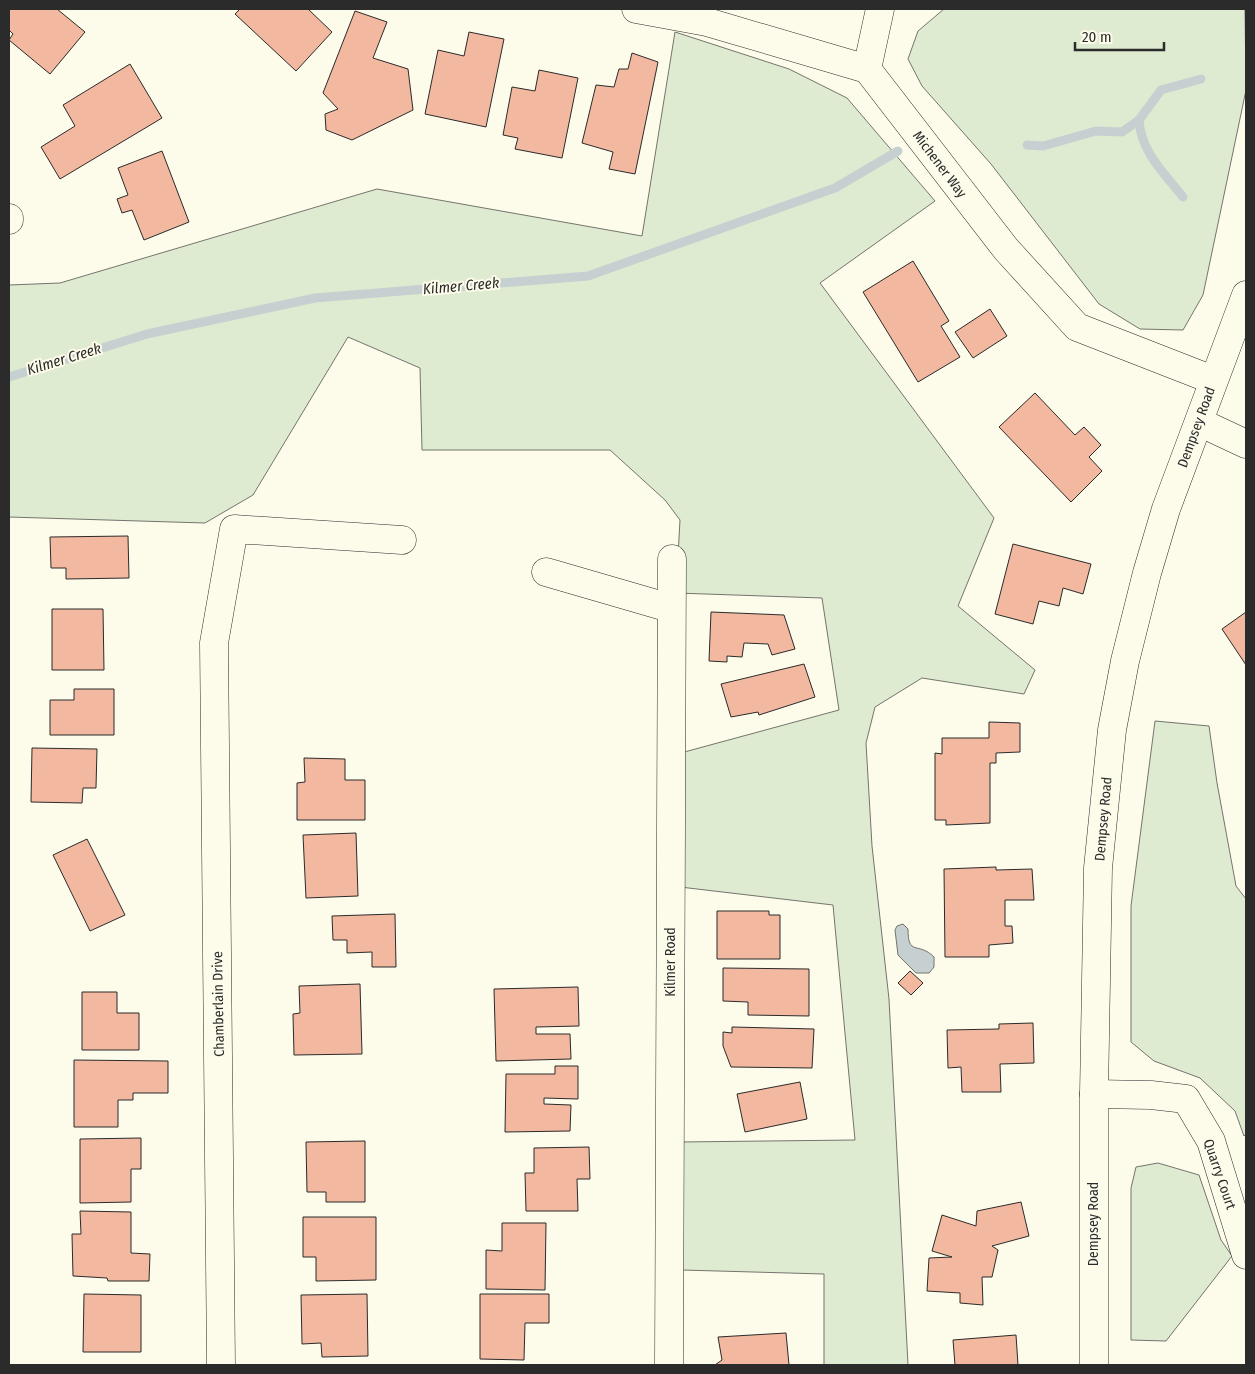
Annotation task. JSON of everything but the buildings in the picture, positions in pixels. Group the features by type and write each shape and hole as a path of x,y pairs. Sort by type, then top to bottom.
{"street":[{"path":"636,9 707,22 868,69 880,9"},
{"name":"Michener Way","path":"868,69 1006,249 1077,327 1213,380"},
{"name":"Dempsey Road","path":"1094,1365 1094,1094 1098,868 1112,730 1125,660 1147,573 1166,509 1246,295"},
{"path":"1199,422 1246,444"},
{"name":"Chamberlain Drive","path":"222,1365 214,643 234,530 402,540"},
{"name":"Kilmer Road","path":"669,1365 670,608 672,559"},
{"path":"546,572 670,608"},
{"name":"Quarry Court","path":"1094,1094 1151,1095 1186,1099 1211,1141 1246,1255"}],"green space":[{"path":"944,9 1245,9 1246,90 1203,295 1183,330 1140,329 1099,304 991,164 922,86 908,59 918,31"},
{"path":"675,32 789,69 847,98 935,201 820,283 994,518 958,606 1035,670 1024,694 922,678 875,707 866,743 872,846 889,999 908,1365 824,1365 824,1274 682,1270 679,1142 855,1140 833,905 680,887 677,754 839,710 822,598 676,593 680,520 665,500 610,450 422,450 420,368 348,337 253,495 205,523 9,517 9,285 60,283 377,189 642,236"},
{"path":"1155,721 1209,726 1217,783 1236,886 1246,899 1246,1134 1244,1136 1235,1111 1200,1078 1154,1061 1131,1042 1131,906"},
{"path":"1158,1163 1199,1175 1221,1240 1232,1256 1166,1341 1131,1340 1131,1188 1136,1167"}],"shaded area":[{"path":"903,924 908,929 908,938 912,946 928,952 934,957 934,967 929,973 916,973 898,955 895,930 897,926"}],"waterway":[{"name":"Kilmer Creek","path":"1027,145 1043,146 1096,131 1122,132 1139,120 1161,90 1201,79"},
{"path":"1139,120 1144,142 1149,152 1161,171 1183,197"},
{"name":"Kilmer Creek","path":"9,377 147,334 315,298 588,276 835,188 898,151"}]}
